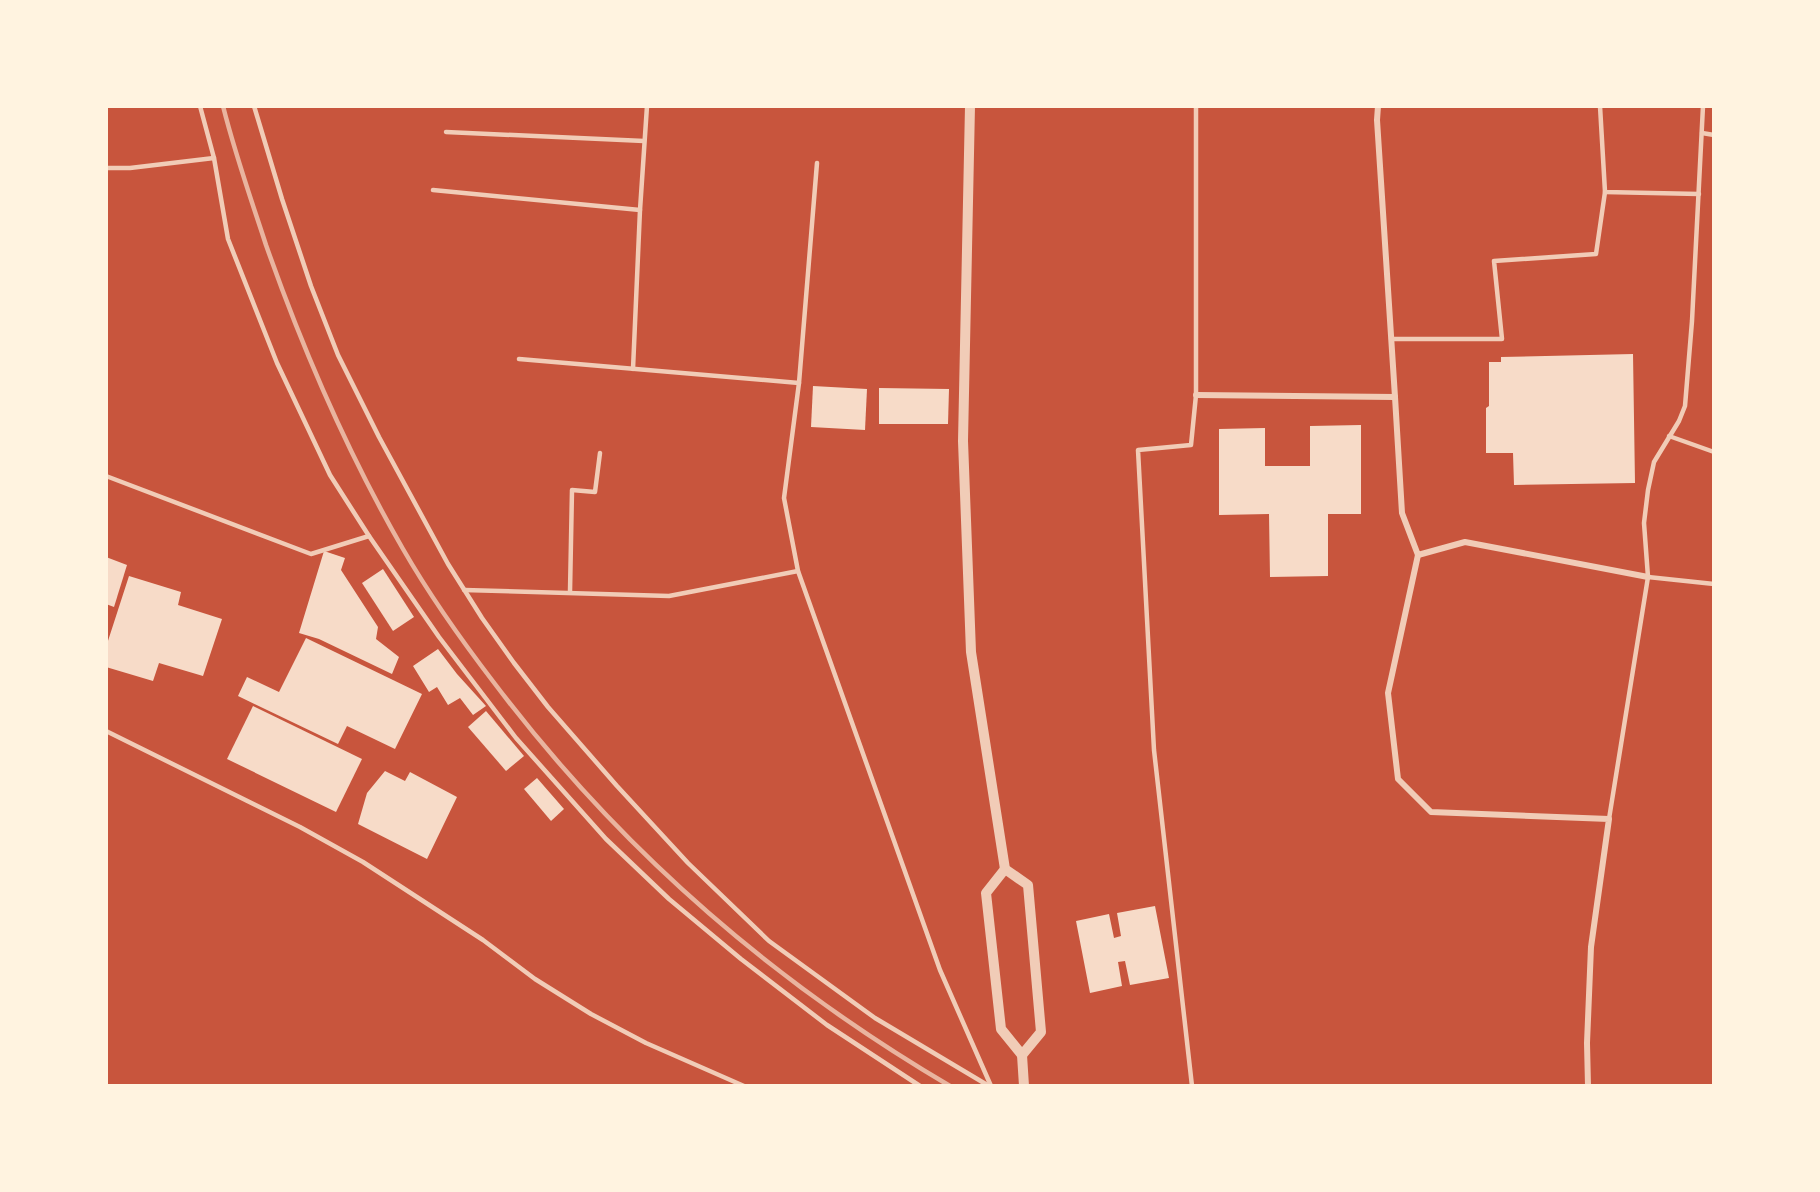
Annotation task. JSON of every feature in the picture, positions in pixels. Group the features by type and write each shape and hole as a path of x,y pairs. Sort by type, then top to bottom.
{"street":[{"path":"970,106 963,441 971,652 1005,869 1028,885 1041,1032 1022,1055"},
{"path":"1378,106 1377,120 1402,513 1418,555 1388,693 1398,780 1431,812 1609,819 1592,947 1587,1043 1588,1086"},
{"path":"1196,395 1395,397"},
{"path":"1418,555 1465,542 1648,577"},
{"path":"1005,869 986,893 1001,1029 1022,1055 1024,1086"}],"lane":[{"path":"200,106 214,158 228,239 277,363 330,475 369,536 440,637 516,738 606,839 669,899 741,959 827,1025 920,1086"},
{"path":"254,106 285,210 338,355 417,508 464,590 514,663 548,707 609,777 688,863 761,933 875,1018 990,1086"},
{"path":"633,369 647,106"},
{"path":"1192,1086 1154,750 1138,450 1191,445 1196,395 1196,106"},
{"path":"1391,339 1502,339 1494,261 1596,254 1605,192 1600,106"},
{"path":"1609,819 1648,577 1644,523 1648,490 1654,462 1685,406 1703,106"},
{"path":"446,132 644,141"},
{"path":"1702,133 1713,135"},
{"path":"106,168 129,168 214,158"},
{"path":"817,163 799,383 784,498 798,571 940,970 990,1086"},
{"path":"434,190 640,210"},
{"path":"1605,192 1699,194"},
{"path":"519,360 799,383"},
{"path":"1669,436 1713,452"},
{"path":"570,592 572,490 595,492 600,453"},
{"path":"106,476 311,554 369,536"},
{"path":"464,590 669,596 798,571"},
{"path":"1648,577 1713,584"},
{"path":"106,730 300,827 363,862 483,940 535,979 591,1014 646,1043 744,1086"}],"building":[{"path":"1633,354 1635,483 1514,485 1513,453 1486,453 1489,362 1501,362 1501,357"},
{"path":"813,386 867,389 865,430 811,427"},
{"path":"879,388 949,389 948,424 879,424"},
{"path":"1361,425 1361,514 1328,514 1328,576 1270,577 1269,514 1219,515 1219,429 1265,428 1265,466 1310,466 1310,426"},
{"path":"324,551 345,558 341,570 378,627 376,639 399,657 392,674 319,639 299,633"},
{"path":"106,557 127,565 114,607 106,604"},
{"path":"383,569 414,617 393,631 362,583"},
{"path":"129,576 181,592 178,605 222,619 203,676 159,663 153,681 106,667 106,647"},
{"path":"306,638 422,694 395,749 347,726 338,744 238,696 247,677 279,692"},
{"path":"438,649 486,706 473,715 460,698 448,705 437,687 429,692 413,666"},
{"path":"253,706 362,759 336,812 227,759"},
{"path":"486,711 524,756 506,771 468,727"},
{"path":"385,771 405,781 410,772 457,797 427,859 358,824 367,793"},
{"path":"537,778 564,809 551,821 524,789"},
{"path":"1155,906 1169,978 1130,985 1125,961 1118,962 1122,986 1090,993 1076,921 1109,914 1114,938 1121,936 1117,913"}],"railway":[{"path":"223,106 266,245 327,400 363,475 403,549 435,601 470,651 543,744 594,801 647,856 703,908 822,1002 885,1046 950,1086"}]}
